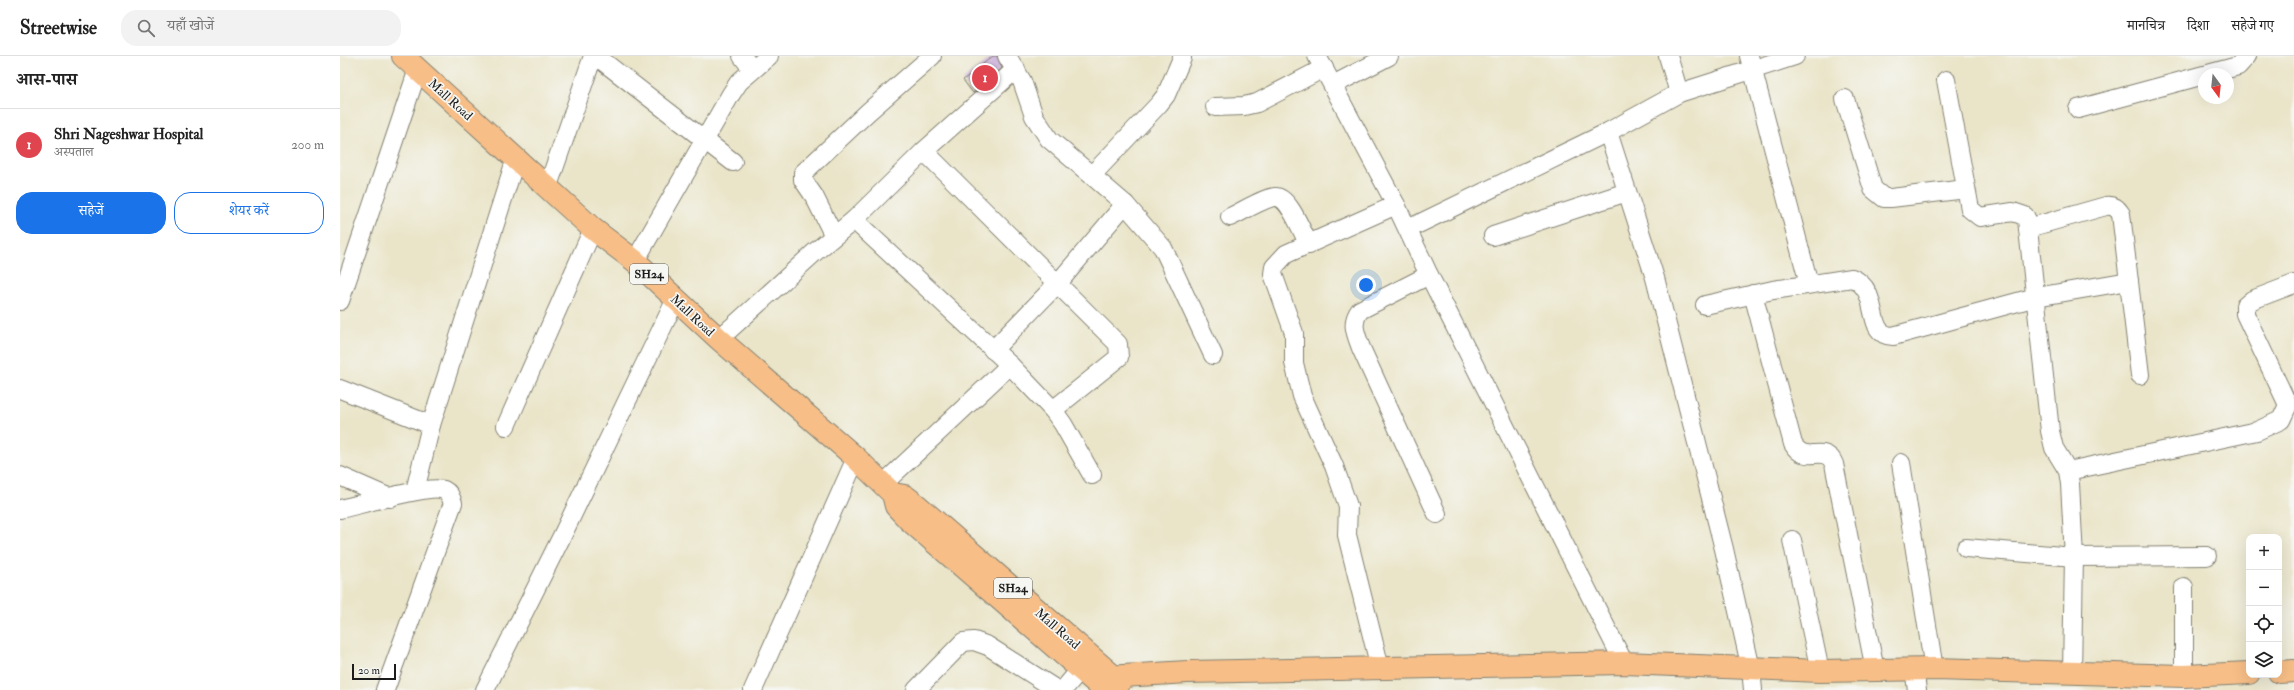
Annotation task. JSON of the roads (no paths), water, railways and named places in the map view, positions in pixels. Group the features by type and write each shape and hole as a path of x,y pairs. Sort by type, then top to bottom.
{"main road":[{"name":"Mall Road","path":"410,63 548,186 593,229 635,261 719,339 856,458 888,489 905,496 918,506 1102,677"},
{"path":"1102,677 1188,672 1624,663 1752,680 1820,671 1875,670 1922,676 2072,673 2184,676 2246,673"},
{"path":"2282,672 2294,671"}],"street":[{"path":"548,186 593,56"},
{"path":"596,56 706,139 733,162"},
{"path":"635,261 706,139 747,63 769,56"},
{"path":"834,236 814,196 803,180 803,173 862,117 932,56"},
{"path":"1333,85 1389,56"},
{"path":"1668,56 1679,93"},
{"path":"1408,229 1608,132 1679,93 1751,63 1795,56"},
{"path":"2230,68 2238,66 2247,56"},
{"path":"1093,174 1166,95 1182,58"},
{"path":"719,339 834,236 854,220 1012,62 1022,81 1034,116 1046,134 1093,174 1125,204 1163,248 1213,355"},
{"path":"1215,107 1244,106 1257,103 1320,62 1396,205 1429,276 1624,663"},
{"path":"340,301 410,63"},
{"path":"1751,63 1809,284"},
{"path":"2078,109 2198,77"},
{"path":"1946,80 1970,209 1975,215 1980,217 2013,212 2026,216 2050,431 2054,448 2068,471 2070,484 2074,557 2072,673"},
{"path":"1845,99 1873,189 1878,195 1891,198 1966,189"},
{"path":"1608,132 1654,278 1724,549 1752,680"},
{"path":"924,151 1059,282 1115,339 1120,353 1119,357 1053,410"},
{"path":"415,491 431,425 516,158"},
{"path":"1494,236 1627,192"},
{"path":"1230,218 1268,199 1280,197 1285,200 1290,207 1309,246"},
{"path":"992,350 1059,282 1125,204"},
{"path":"1380,668 1347,535 1348,506 1334,466 1302,396 1294,363 1294,333 1274,283 1274,267 1286,254 1309,246 1396,205"},
{"path":"2028,228 2112,206 2118,209 2121,214 2140,375"},
{"path":"854,220 992,350 1010,365 1053,410 1063,424 1092,475"},
{"path":"506,426 593,229"},
{"path":"1429,276 1360,310 1354,318 1355,330 1361,348 1437,514"},
{"path":"1705,305 1753,294 1843,278 1852,278 1860,281 1869,294 1877,328 1888,335 1962,318 2036,296 2129,281"},
{"path":"2068,471 2257,431 2281,420 2286,413 2288,405 2245,314 2245,306 2252,300 2294,284"},
{"path":"1753,294 1793,444 1797,451 1802,455 1822,453 1832,460 1834,464 1875,670"},
{"path":"484,690 563,534 676,299"},
{"path":"888,489 1010,365"},
{"path":"340,389 431,425"},
{"path":"753,690 856,458"},
{"path":"1901,463 1922,676"},
{"path":"340,476 390,498"},
{"path":"340,509 415,491 437,489 445,490 451,496 453,503 385,690"},
{"path":"1792,540 1820,671"},
{"path":"1966,548 2074,557 2206,556"},
{"path":"2184,587 2184,676"},
{"path":"916,690 963,642 974,641 988,646 1057,690"},
{"path":"1063,690 1102,677"}],"place":[{"name":"Shri Nageshwar Hospital","path":"985,78"}]}
